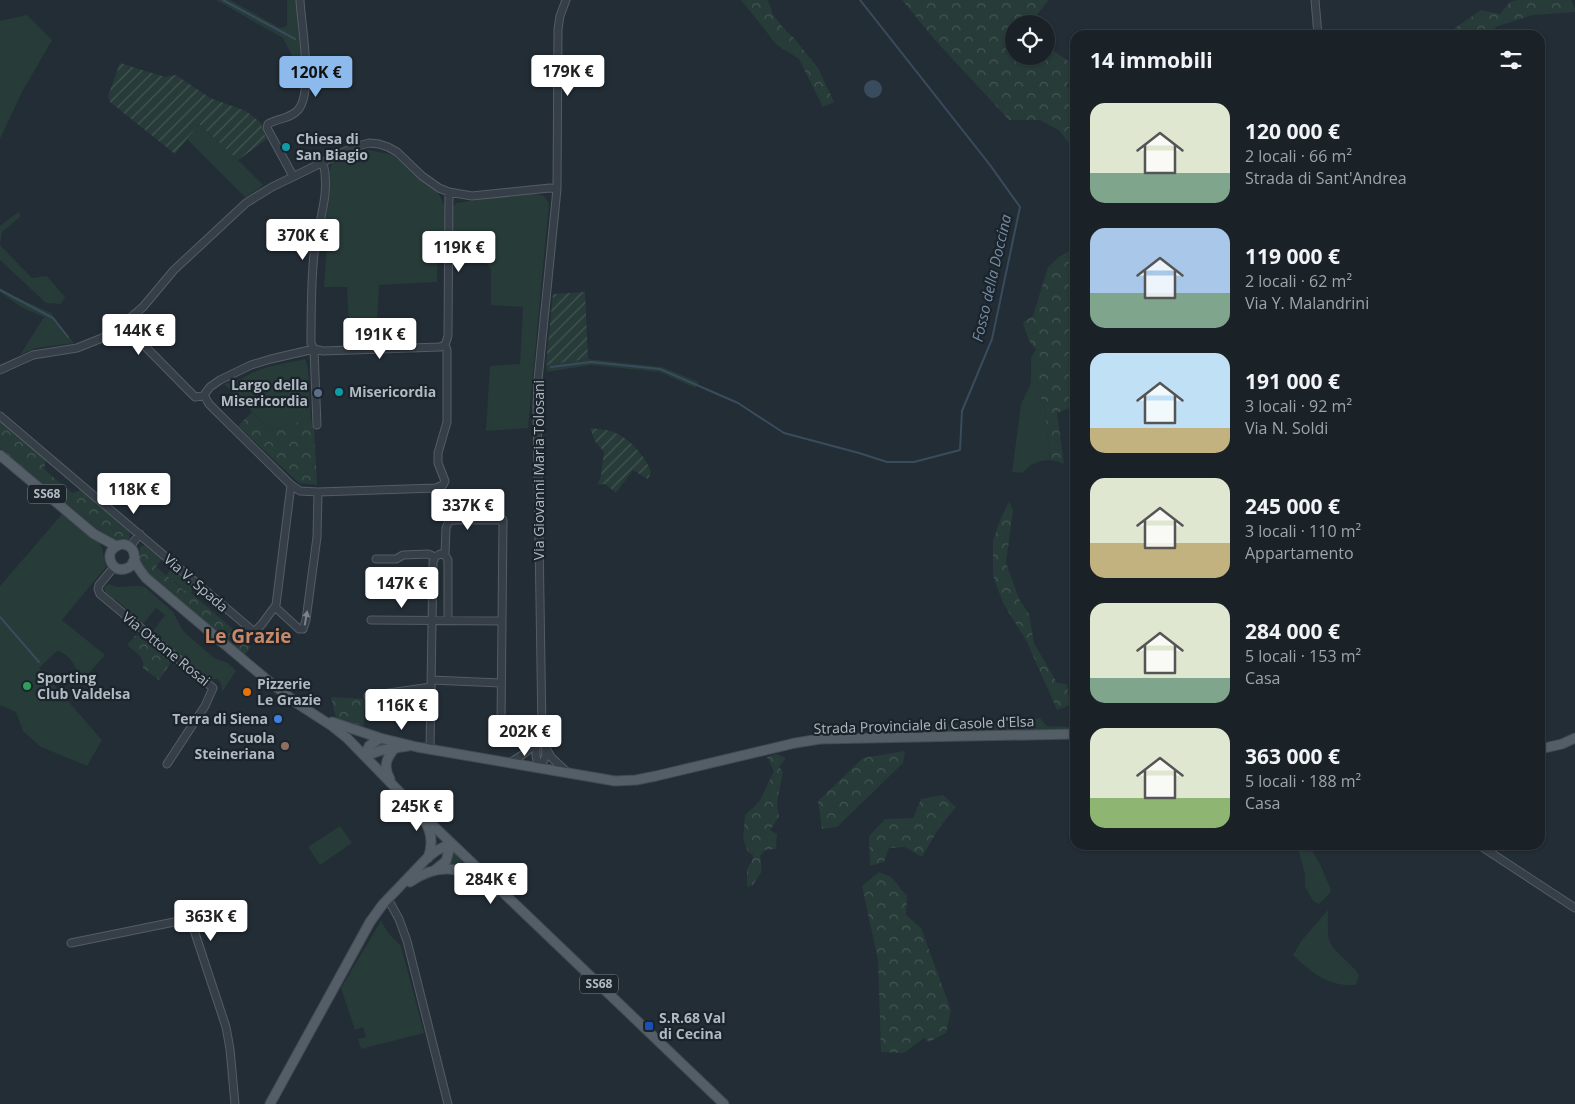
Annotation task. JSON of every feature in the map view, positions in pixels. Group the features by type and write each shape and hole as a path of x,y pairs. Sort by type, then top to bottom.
{"main road":[{"name":"SS68","path":"0,455 94,534 116,546 123,544 130,548 134,552 138,566 146,578"},
{"name":"SS68","path":"94,534 110,555 110,561 114,567 121,570 129,568 146,578 266,679 298,704 348,738 393,786 724,1104"},
{"path":"110,555 116,546"},
{"path":"129,568 135,558"},
{"name":"Strada Provinciale di Casole d'Elsa","path":"324,721 380,738 430,749 612,780 636,780 795,743 820,739 1070,734"},
{"path":"365,756 368,746 380,738"},
{"path":"1545,748 1562,744 1575,738"},
{"path":"365,756 382,750 417,746"},
{"path":"393,786 387,773 386,765 388,756 395,748"},
{"path":"414,806 430,830 431,847 428,858"},
{"path":"270,1104 376,912 428,858 436,851 452,843"},
{"path":"397,891 415,878 435,870 446,861 452,843"},
{"path":"435,870 457,870 480,879 517,912 548,934"}],"street":[{"path":"292,176 267,128 268,124 274,120 290,116 298,110 303,102 306,78 300,0"},
{"name":"Via Giovanni Maria Tolosani","path":"539,768 546,757 546,748 542,731 538,380 557,189 558,34 560,16 566,0"},
{"path":"1315,0 1318,30"},
{"path":"0,370 32,355 77,348 102,338 143,307 174,270 246,203 272,186 354,147 369,143 379,144 397,152 430,183 449,192 472,196 550,188 557,189"},
{"path":"317,425 314,349 311,340 312,278 324,204 323,162"},
{"path":"204,396 219,414 300,492 436,488 443,485 445,481 438,463 438,453 446,422 447,350 445,345 448,336 449,192"},
{"path":"123,324 195,397 204,396"},
{"path":"204,396 215,383 251,365 276,357 314,349 320,351 355,350 445,345"},
{"name":"Via V. Spada","path":"0,416 253,631 258,628 275,607"},
{"path":"291,485 275,607 300,629 303,629 306,620 316,542 318,492"},
{"path":"448,621 446,528 449,521 503,520 501,725"},
{"path":"130,548 140,534"},
{"path":"376,559 428,554 434,557"},
{"path":"434,557 440,554 446,555"},
{"path":"430,749 434,557"},
{"name":"Via Ottone Rosai","path":"114,567 99,585 100,594 214,688 205,706 167,764"},
{"path":"371,620 502,621"},
{"path":"368,696 431,684 501,683"},
{"name":"Via Giovanni Maria Tolosani","path":"539,768 536,742 542,721"},
{"path":"509,763 529,750 536,742"},
{"path":"546,748 551,757 568,773"},
{"path":"1487,850 1575,908"},
{"path":"388,899 407,942 448,1104"},
{"path":"71,943 179,921 191,921 226,1026 235,1104"}],"green space":[{"path":"216,0 230,0 280,28 287,26 287,0 296,0 303,82 283,38"},
{"path":"741,0 768,0 773,15 818,68 834,102 823,107 799,59 777,45"},
{"path":"902,0 1049,0 1036,15 1005,15 1005,65 1055,65 1055,52 1070,62 1070,77 1067,86 1070,92 1070,145 1060,131 1040,120 1009,120 935,40"},
{"path":"1517,0 1571,0 1575,12 1533,15 1498,26 1493,30 1452,30 1481,10 1500,14 1510,2"},
{"path":"27,15 52,40 22,92 0,139 0,21"},
{"path":"120,63 165,77 176,75 210,98 246,111 261,123 267,139 238,160 199,124 175,154 110,102 108,96"},
{"path":"199,124 263,185 246,198 187,139"},
{"path":"369,150 393,155 416,176 438,192 445,207 445,235 438,236 437,282 379,285 376,343 350,344 347,287 324,287 327,246 321,244 328,208 330,169 333,161 353,152"},
{"path":"530,193 544,196 549,203 528,428 486,431 490,366 520,364 523,307 491,305 491,269 460,235 452,234 452,209 456,203"},
{"path":"18,212 21,216 2,232 0,245 0,226"},
{"path":"0,245 32,278 47,276 65,297 61,304 46,303 0,260"},
{"path":"1070,251 1070,408 1057,413 1064,464 1050,460 1045,409 1039,393 1039,351 1030,342 1023,322 1033,316 1048,267 1059,257"},
{"path":"0,288 51,313 74,343 36,348 20,355 44,317 21,307 0,292"},
{"path":"585,292 588,359 546,365 553,294"},
{"path":"1036,349 1039,351 1039,393 1045,409 1050,460 1035,463 1023,473 1012,472 1021,404 1031,383 1031,358"},
{"path":"305,359 308,368 311,418 271,430 224,384 237,381 266,368"},
{"path":"588,359 662,367 699,382 695,388 660,372 591,365 547,372 546,365"},
{"path":"252,412 271,430 311,418 312,426 314,426 317,485 299,483 238,426"},
{"path":"0,421 46,460 44,469 72,493 81,490 129,531 130,538 128,540 113,541 0,448"},
{"path":"590,428 610,431 623,437 635,447 645,459 651,472 648,479 633,470 616,493 605,484 597,485 601,476 604,452 595,441"},
{"path":"1009,502 1013,510 1006,563 1020,601 1029,614 1034,643 1057,683 1067,684 1070,705 1057,710 1027,642 1003,603 993,575 993,541"},
{"path":"63,513 100,544 106,567 62,620 105,655 89,673 78,673 67,656 57,651 39,668 102,740 87,766 41,747 23,731 16,712 0,705 0,586"},
{"path":"145,545 162,559 156,567 185,591 191,585 193,587 191,593 248,642 251,647 245,655 144,570 139,550 140,547"},
{"path":"172,568 191,585 186,591 166,575"},
{"path":"109,584 118,587 145,587 173,612 183,631 214,658 228,663 236,671 222,692 221,683 217,679 208,679 148,630 149,628 153,631 165,615 156,608 141,624 126,611 127,609 105,593 104,587"},
{"path":"139,635 172,661 159,680 143,668 141,657 127,645 135,636"},
{"path":"331,697 368,699 364,710 364,726 336,719"},
{"path":"1040,718 1047,726 1070,727 1070,731 925,733 925,725 1015,722"},
{"path":"905,751 903,763 837,827 822,829 818,801 863,758"},
{"path":"776,754 786,758 779,767 783,772 777,802 779,817 770,830 777,834 776,849 765,850 760,856 762,871 753,885 747,887 747,869 753,855 748,852 743,839 745,815 759,802 774,771 767,757"},
{"path":"943,795 956,807 939,828 922,857 905,847 889,848 884,862 870,866 869,836 885,819 913,818 921,799"},
{"path":"340,826 352,843 320,865 308,847"},
{"path":"452,850 477,874 445,866"},
{"path":"1298,850 1312,850 1331,890 1319,904 1313,901 1305,886 1305,874"},
{"path":"879,872 891,877 907,896 906,915 921,928 951,1010 946,1033 929,1042 924,1038 904,1053 881,1052 878,960 862,886"},
{"path":"1328,910 1330,942 1359,975 1356,985 1337,984 1321,978 1293,955 1302,940"},
{"path":"381,921 389,934 401,946 424,1033 361,1049 358,1039 366,1037 363,1027 355,1030 341,988"}],"water":[{"path":"873,80 879,83 882,89 879,95 873,98 867,95 864,89 867,83"}],"waterway":[{"path":"223,0 295,39"},
{"name":"Fosso della Doccina","path":"551,367 591,362 660,369 738,403 784,433 887,462 914,462 960,450 962,411 992,339 1020,207 990,165 860,0"},
{"path":"0,290 53,318 68,337"},
{"path":"0,617 39,662"}],"place":[{"name":"Chiesa di San Biagio","path":"286,147"},
{"name":"Misericordia","path":"339,392"},
{"name":"Largo della Misericordia","path":"318,393"},
{"name":"Sporting Club Valdelsa","path":"27,686"},
{"name":"Pizzerie Le Grazie","path":"247,692"},
{"name":"Terra di Siena","path":"278,719"},
{"name":"Scuola Steineriana","path":"285,746"},
{"name":"S.R.68 Val di Cecina","path":"649,1026"}],"district":[{"name":"Le Grazie","path":"248,636"}]}
